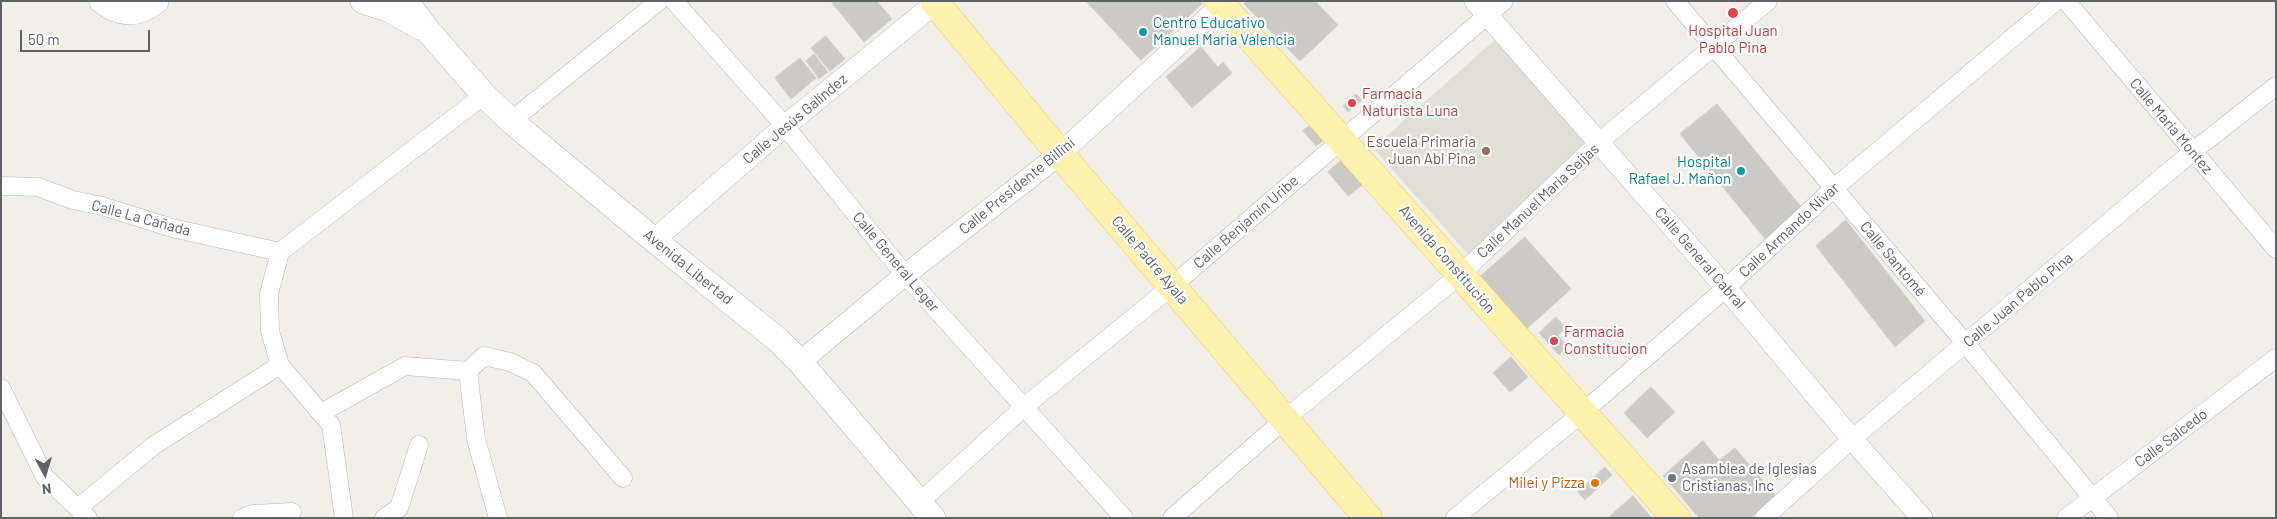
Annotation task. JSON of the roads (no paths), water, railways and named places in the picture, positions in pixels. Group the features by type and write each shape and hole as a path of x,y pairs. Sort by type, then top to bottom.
{"main road":[{"path":"102,1 110,7 129,12 148,8 156,1"},
{"name":"Avenida Libertad","path":"363,1 388,9 429,32"},
{"name":"Avenida Libertad","path":"405,1 429,32 484,95 511,121 778,340 800,362 927,510"},
{"name":"Calle Padre Ayala","path":"936,2 1060,154 1368,518"},
{"name":"Avenida Constitución","path":"1222,3 1676,518"}],"street":[{"path":"511,121 659,1"},
{"name":"Calle General Leger","path":"674,1 785,126 905,275 1124,518"},
{"name":"Calle Benjamín Uribe","path":"927,510 1024,407 1172,286 1342,140 1481,8 1504,1"},
{"name":"Calle Santomé","path":"1675,1 1966,344 2109,518"},
{"name":"Calle Manuel María Seijas","path":"1172,518 1285,419 1461,274 1599,142 1768,1"},
{"name":"Calle Armando Nivar","path":"1455,518 1582,413 1726,288 1833,189 2056,1"},
{"name":"Calle María Montez","path":"2066,1 2276,249"},
{"name":"Calle Jesús Galíndez","path":"654,240 785,126 936,2"},
{"name":"Calle Presidente Billini","path":"800,362 905,275 1060,154 1222,3"},
{"name":"Calle General Cabral","path":"1481,8 1726,288 1852,440 1922,518"},
{"name":"Calle Juan Pablo Pina","path":"1764,518 1852,440 2192,152 2276,86"},
{"path":"344,518 331,425 280,365 270,331 268,294 280,252 484,95"},
{"name":"Calle La Cañada","path":"1,186 38,187 73,200 102,206 172,228 280,252"},
{"path":"321,412 405,366 468,371 484,356 510,362 533,373 623,478"},
{"name":"Calle Salcedo","path":"2066,518 2276,358"},
{"path":"1,388 45,477 83,513 153,446 280,365"},
{"path":"468,371 476,439 498,518"},
{"path":"384,518 399,508 419,445"},
{"path":"242,518 253,514 292,512"}],"place":[{"name":"Hospital Juan Pablo Pina","path":"1733,13"},
{"name":"Centro Educativo Manuel Maria Valencia","path":"1143,32"},
{"name":"Farmacia Naturista Luna","path":"1352,103"},
{"name":"Escuela Primaria Juan Abl Pina","path":"1486,151"},
{"name":"Hospital Rafael J. Mañon","path":"1741,171"},
{"name":"Farmacia Constitucion","path":"1554,341"},
{"name":"Asamblea de Iglesias Cristianas, Inc","path":"1672,478"},
{"name":"Milei y Pizza","path":"1595,483"}]}
